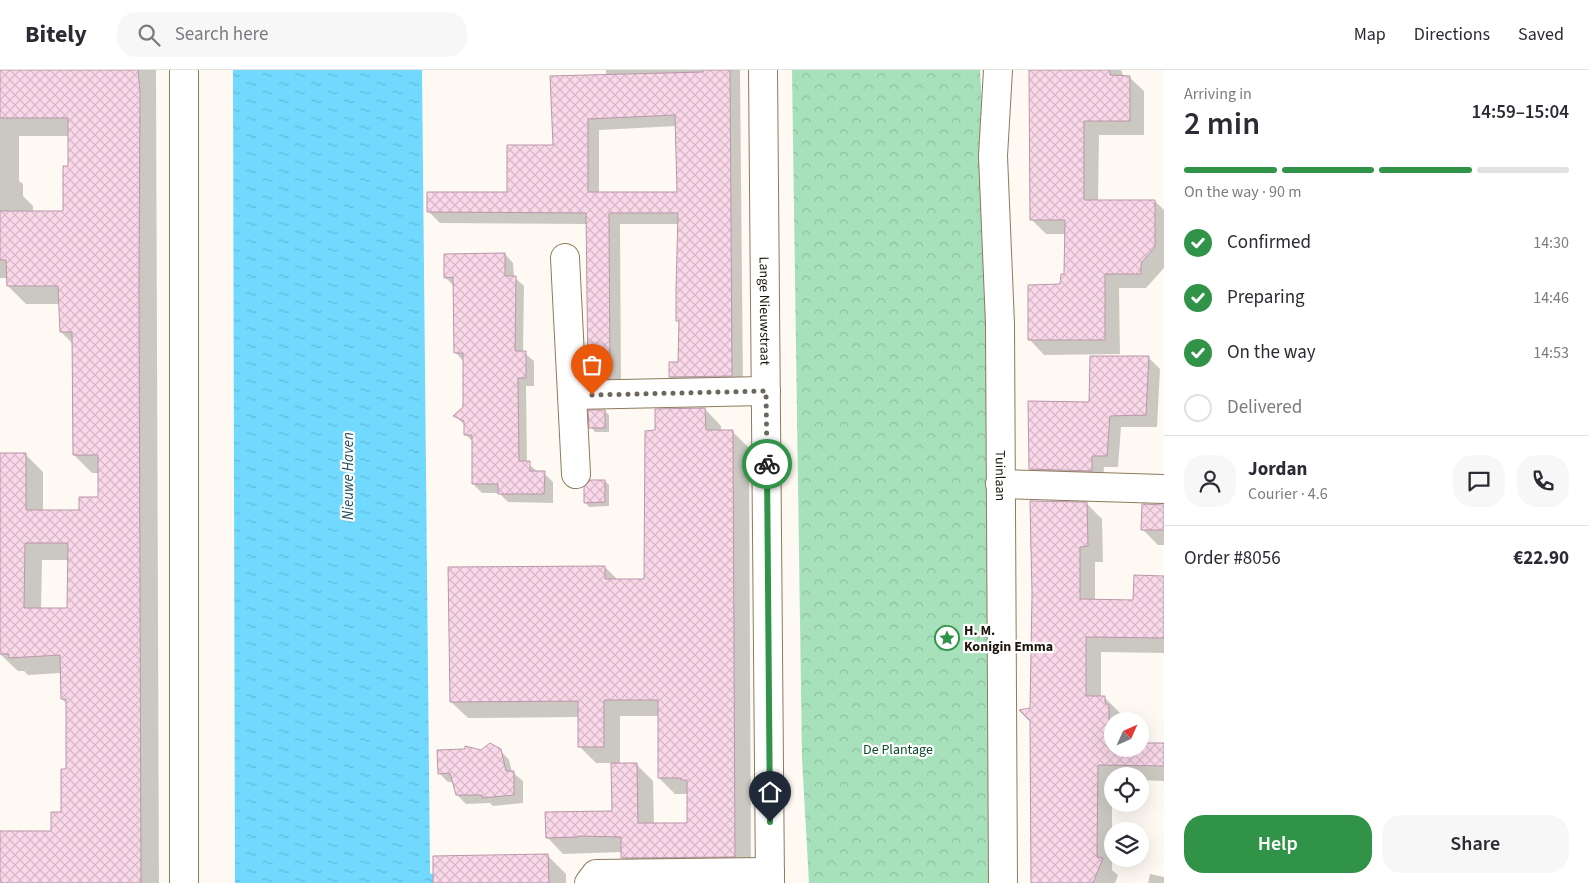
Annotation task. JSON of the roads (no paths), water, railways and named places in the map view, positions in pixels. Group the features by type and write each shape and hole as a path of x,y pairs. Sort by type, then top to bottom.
{"street":[{"path":"184,70 184,883"},
{"name":"Lange Nieuwstraat","path":"763,70 770,878"},
{"name":"Tuinlaan","path":"998,70 993,156 1000,324 1003,883"},
{"path":"565,258 576,474"},
{"path":"573,395 766,391"},
{"path":"1000,484 1164,489"},
{"path":"589,883 596,874 770,878"}],"water":[{"name":"Nieuwe Haven","path":"233,70 422,70 430,874 468,871 471,883 235,883"}],"place":[{"name":"H. M. Konigin Emma","path":"947,638"}],"park label":[{"name":"De Plantage","path":"898,749"}]}
